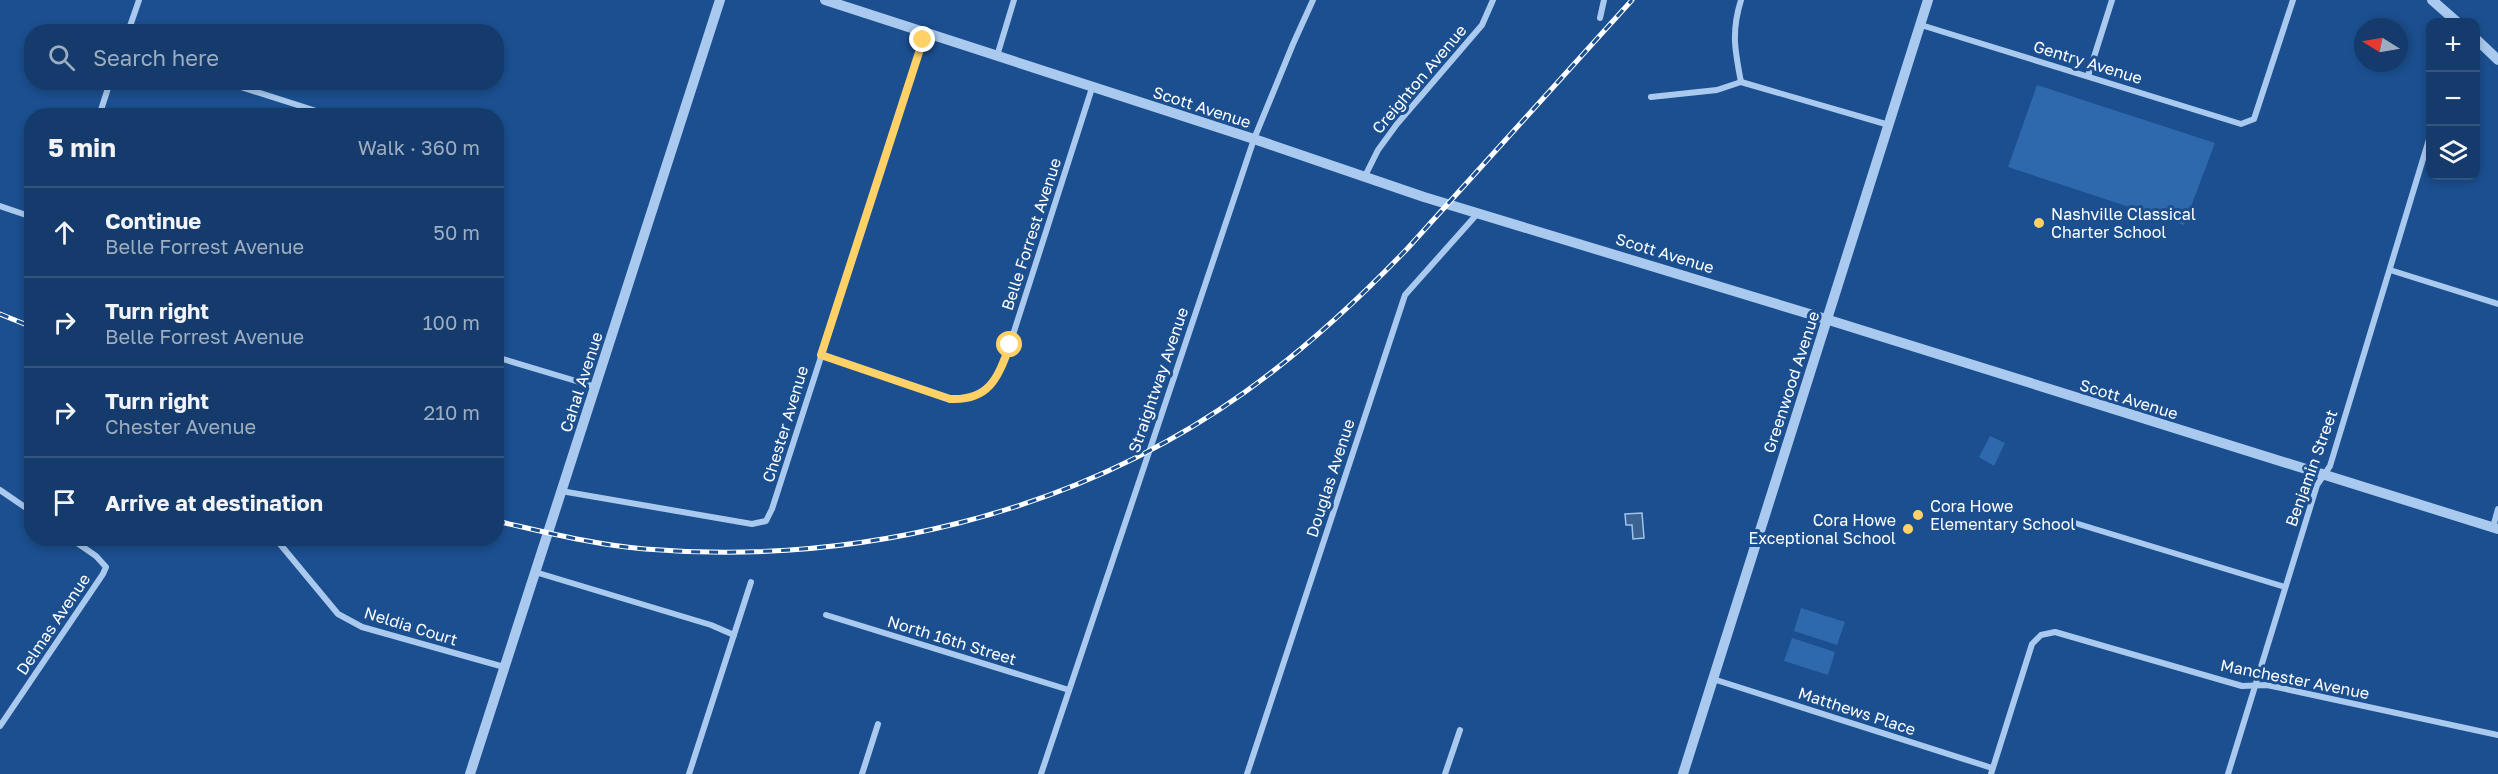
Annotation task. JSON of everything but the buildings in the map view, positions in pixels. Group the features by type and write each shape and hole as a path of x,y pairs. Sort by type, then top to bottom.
{"street":[{"path":"131,24 139,0"},
{"name":"Cahal Avenue","path":"470,774 720,0"},
{"name":"Scott Avenue","path":"825,0 1478,213 1827,319 2495,528"},
{"path":"996,57 1014,0"},
{"name":"Straightway Avenue","path":"1041,774 1254,139 1313,0"},
{"name":"Creighton Avenue","path":"1365,176 1378,150 1482,25 1493,0"},
{"path":"1600,18 1604,0"},
{"path":"1741,0 1735,18 1733,45 1741,82"},
{"name":"Greenwood Avenue","path":"1683,774 1928,0"},
{"path":"2088,76 2112,0"},
{"name":"Gentry Avenue","path":"1921,25 2241,124 2254,119 2294,0"},
{"path":"2432,0 2452,18"},
{"name":"Chester Avenue","path":"561,491 752,524 766,521 772,509 925,33"},
{"path":"2480,44 2498,60"},
{"path":"1651,97 1717,90 1741,82 1888,125"},
{"name":"Belle Forrest Avenue","path":"821,355 950,399 966,399 979,395 989,386 1000,370 1010,345 1092,87"},
{"path":"102,108 107,90"},
{"path":"250,90 307,108"},
{"name":"Benjamin Street","path":"2228,774 2317,485 2330,466 2426,149"},
{"path":"0,206 24,214"},
{"name":"Douglas Avenue","path":"1247,774 1405,295 1478,213"},
{"path":"2390,270 2498,304"},
{"path":"504,359 596,387"},
{"path":"0,490 24,506"},
{"path":"2495,528 2498,509"},
{"path":"2074,524 2285,587"},
{"name":"Delmas Avenue","path":"0,726 104,574 106,567 96,556 82,546"},
{"name":"Neldia Court","path":"282,546 338,614 362,627 504,667"},
{"path":"536,572 711,625 734,635"},
{"path":"689,774 751,582"},
{"name":"North 16th Street","path":"826,615 1069,690"},
{"name":"Manchester Avenue","path":"1991,771 2032,644 2041,635 2055,632 2242,686 2267,685 2498,735"},
{"name":"Matthews Place","path":"1713,679 1991,771"},
{"path":"862,774 878,724"},
{"path":"1445,774 1460,730"}],"shaded area":[{"path":"2037,85 2215,143 2184,225 2008,167"},
{"path":"1990,436 2005,443 1994,466 1979,457"},
{"path":"1642,513 1644,538 1633,539 1632,525 1626,525 1625,514"},
{"path":"1801,608 1845,622 1837,645 1794,631"},
{"path":"1792,638 1835,652 1828,675 1784,661"}],"railway":[{"path":"504,523 551,534 645,549 724,552 803,549 881,539 959,523 1035,500 1108,471 1178,435 1245,392 1329,324 1407,249 1632,0"},
{"path":"0,314 24,324"}],"place":[{"name":"Nashville Classical Charter School","path":"2039,223"},
{"name":"Cora Howe Elementary School","path":"1918,515"},
{"name":"Cora Howe Exceptional School","path":"1908,529"}],"route":[{"path":"923,40 821,355 950,399 966,399 979,395 989,386 1000,370 1010,345"}]}
